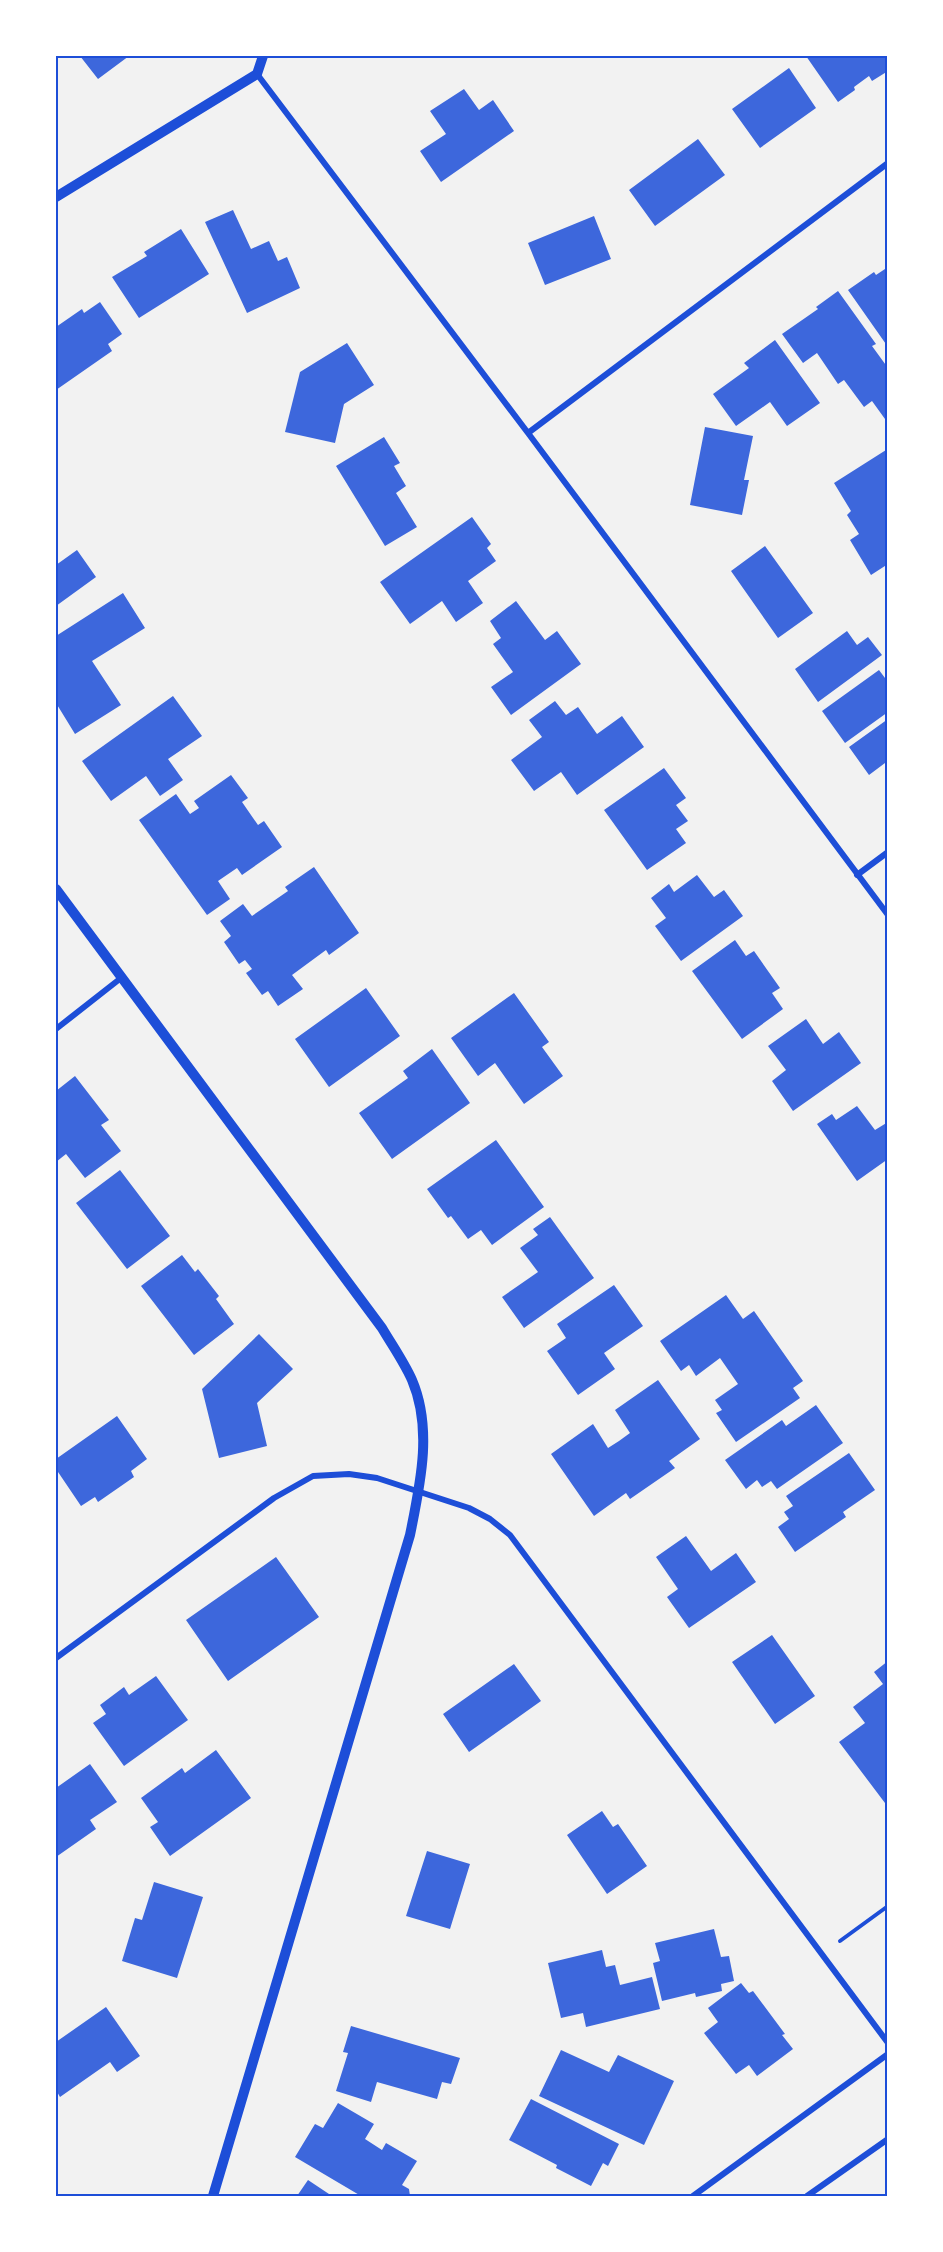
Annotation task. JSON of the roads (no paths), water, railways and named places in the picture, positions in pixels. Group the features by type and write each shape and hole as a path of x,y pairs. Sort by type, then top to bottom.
{"street":[{"path":"56,197 257,74 263,56"},
{"path":"257,74 888,915"},
{"path":"528,433 888,163"},
{"path":"857,875 888,852"},
{"path":"56,889 382,1328 412,1380 421,1407 424,1432 419,1491 410,1535 213,2196"},
{"path":"56,1029 122,978"},
{"path":"56,1658 274,1498 313,1476 349,1474 377,1478 469,1508 490,1519 510,1535 888,2043"},
{"path":"693,2196 888,2054"},
{"path":"807,2196 888,2139"}]}
